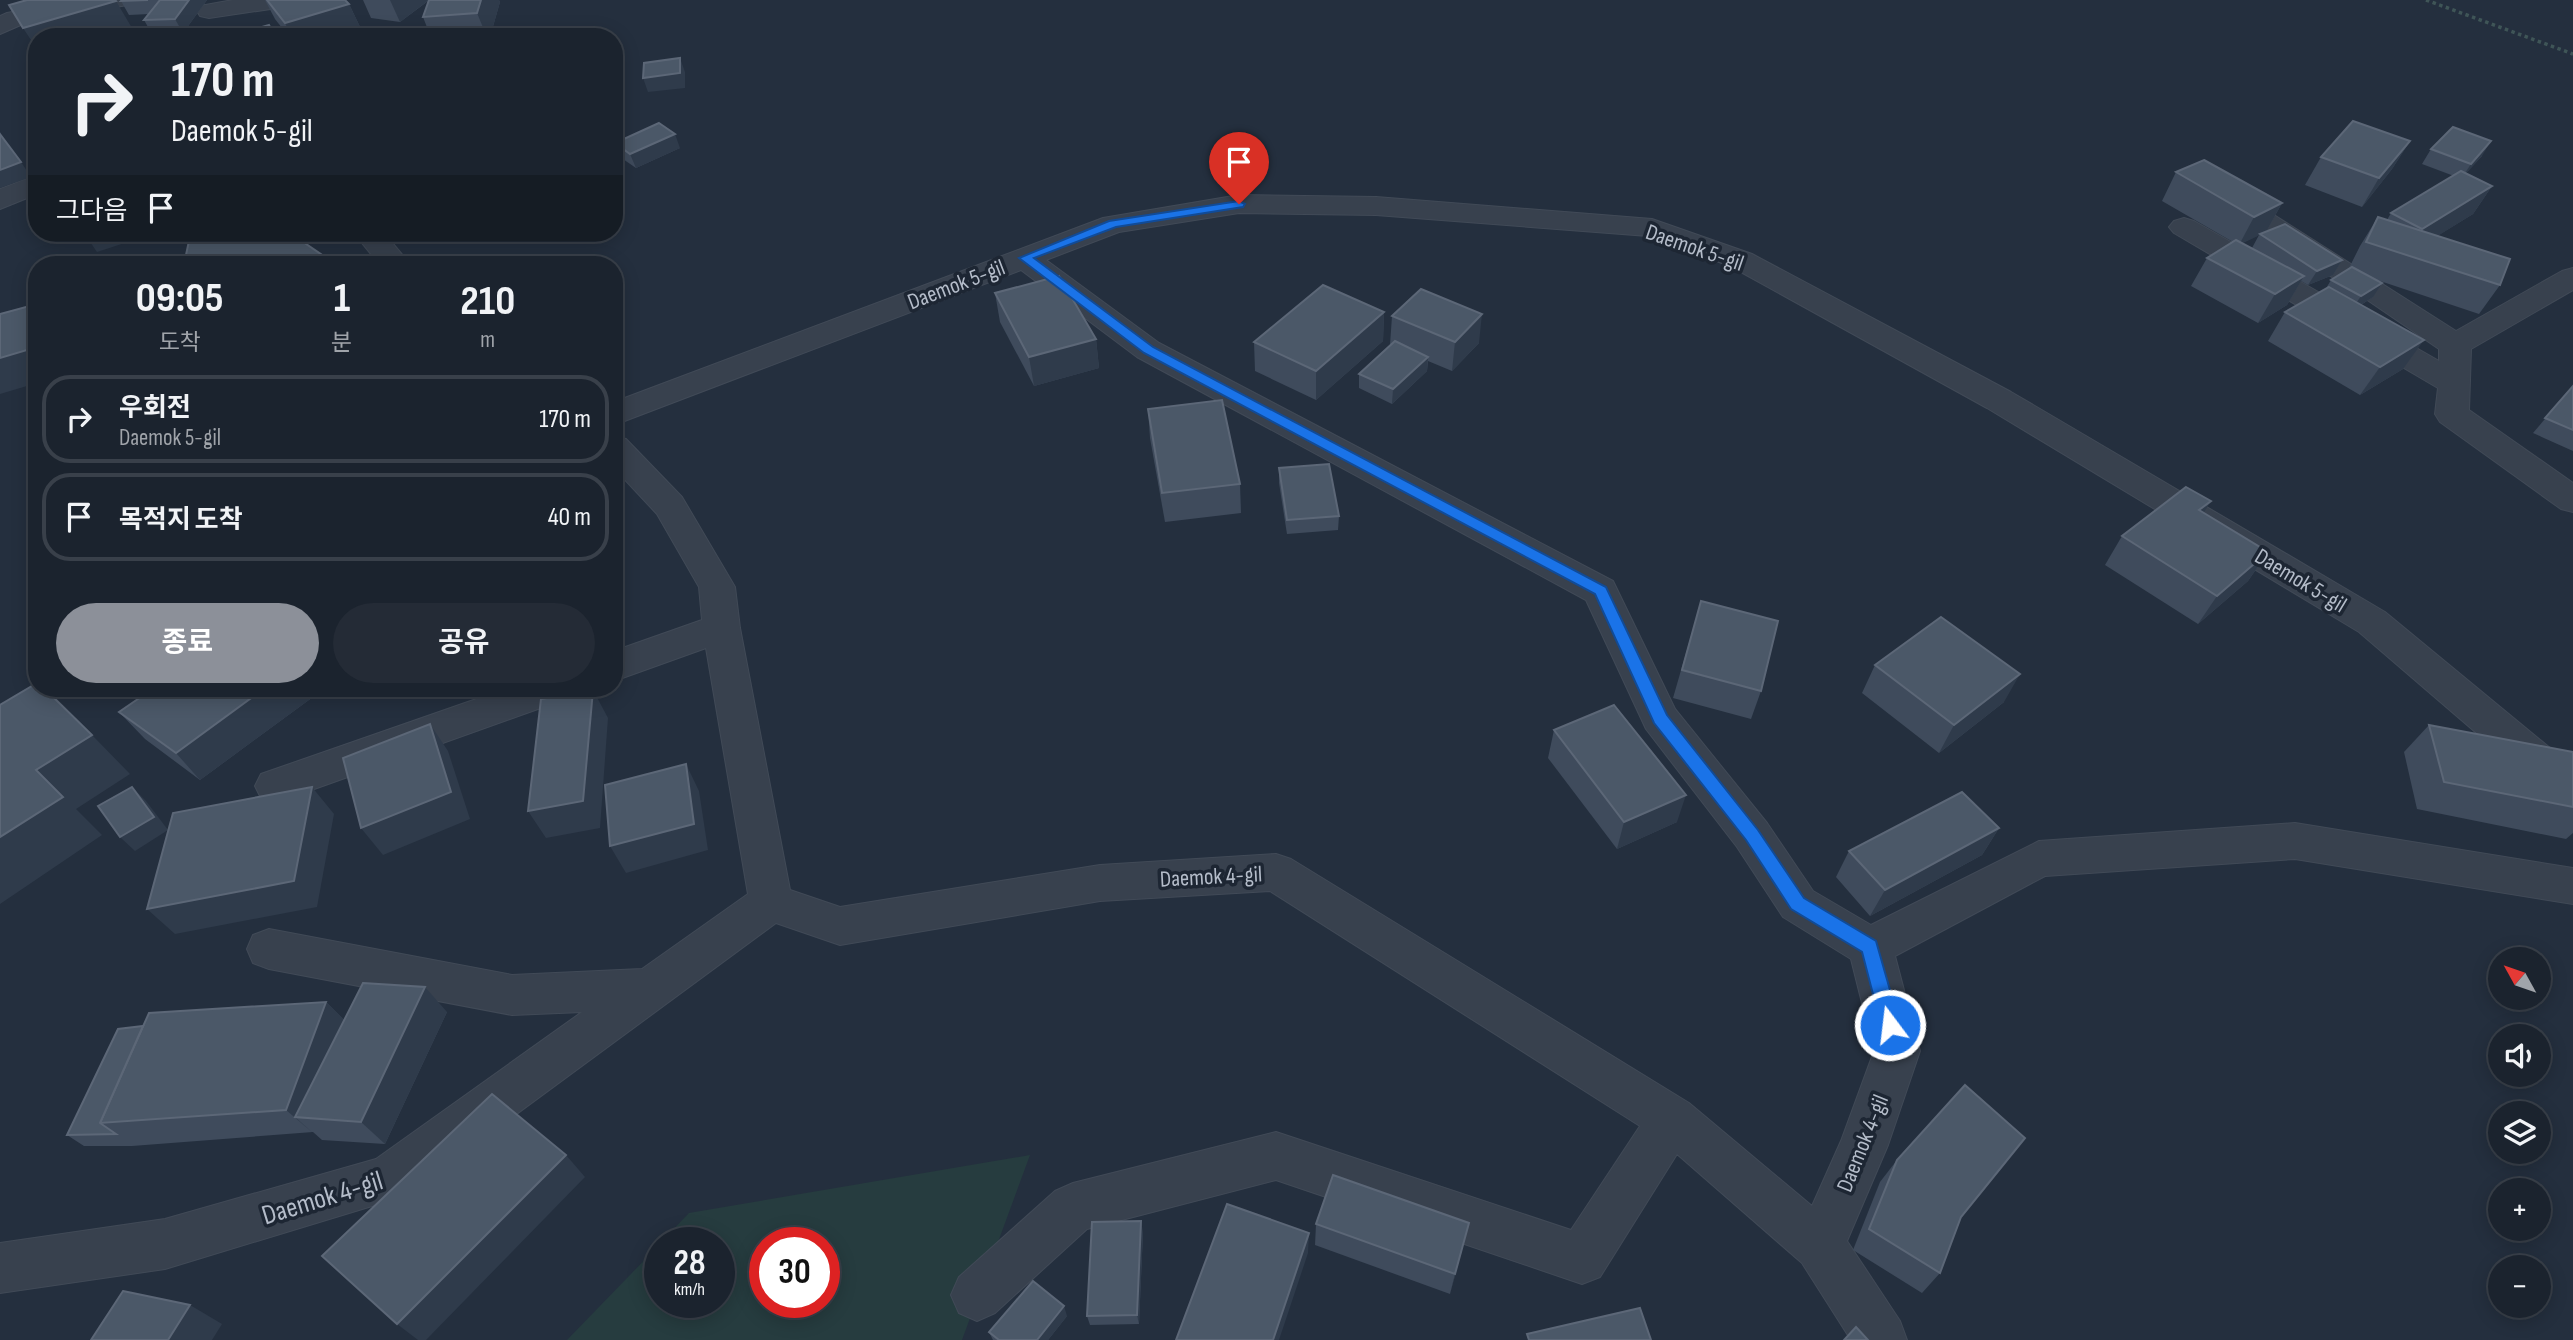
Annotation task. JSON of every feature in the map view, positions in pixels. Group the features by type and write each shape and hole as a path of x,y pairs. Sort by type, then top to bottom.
{"street":[{"path":"5,20 118,0"},
{"path":"204,28 211,5 284,0"},
{"path":"0,200 28,187"},
{"name":"Daemok 5-gil","path":"623,411 1113,224 1239,204 1376,206 1652,228 1741,260 1937,367 2372,622 2573,791"},
{"path":"2264,221 2455,345"},
{"path":"2184,227 2455,384"},
{"path":"377,242 388,256"},
{"path":"1025,258 1148,350 1601,591 1660,718 1752,835 1798,904 1870,947 2039,859 2295,841 2573,886"},
{"path":"2455,345 2573,276"},
{"path":"2455,345 2452,414 2573,500"},
{"path":"623,456 670,506 718,587 721,628 771,902"},
{"path":"623,663 721,628"},
{"path":"275,786 527,697"},
{"name":"Daemok 4-gil","path":"0,1268 165,1244 388,1179 771,902 839,926 1100,883 1276,872 1672,1119 1820,1245 1881,1340"},
{"name":"Daemok 4-gil","path":"1820,1245 1864,1145 1897,1051 1870,947"},
{"path":"269,949 512,995 652,989"},
{"path":"977,1295 1073,1208 1276,1156 1582,1259 1672,1119"}],"path":[{"path":"2426,0 2573,54"}],"green space":[{"path":"1030,1155 962,1340 567,1340 644,1261 644,1318 735,1318 735,1227 675,1227 689,1213"}],"building":[{"path":"27,0 116,1 23,28 9,5"},
{"path":"160,0 189,0 175,19 144,20"},
{"path":"267,0 345,0 349,4 285,23"},
{"path":"429,0 481,0 477,13 423,17"},
{"path":"680,58 680,73 643,78 644,63"},
{"path":"2353,121 2410,141 2379,178 2321,157"},
{"path":"659,123 675,134 630,154 623,149 623,139"},
{"path":"2453,127 2491,141 2471,164 2431,149"},
{"path":"0,134 21,162 0,170"},
{"path":"2204,160 2282,203 2254,217 2176,172"},
{"path":"2461,171 2492,186 2422,229 2391,213"},
{"path":"2378,217 2510,259 2500,285 2366,242"},
{"path":"2285,224 2342,260 2317,271 2260,234"},
{"path":"2236,240 2304,276 2275,294 2207,258"},
{"path":"189,242 303,242 324,256 186,256"},
{"path":"2352,267 2382,283 2361,296 2331,280"},
{"path":"1059,276 1096,339 1029,357 995,293"},
{"path":"1323,285 1384,312 1316,371 1254,342"},
{"path":"2329,287 2424,340 2380,367 2285,312"},
{"path":"1421,289 1482,314 1455,342 1392,316"},
{"path":"28,306 28,350 0,358 0,314"},
{"path":"1395,341 1428,357 1393,389 1359,374"},
{"path":"2573,386 2573,430 2545,418"},
{"path":"1222,400 1240,484 1162,493 1148,409"},
{"path":"1329,464 1339,516 1287,520 1279,468"},
{"path":"2186,487 2211,501 2199,510 2268,552 2217,596 2122,536"},
{"path":"1701,601 1778,621 1761,691 1682,670"},
{"path":"1941,617 2020,674 1954,725 1875,665"},
{"path":"28,688 28,697 53,697 92,735 36,770 63,797 0,837 0,705"},
{"path":"141,697 253,697 176,753 119,712"},
{"path":"592,697 583,801 528,811 541,699"},
{"path":"1614,705 1686,795 1624,822 1554,730"},
{"path":"430,724 451,792 361,828 343,758"},
{"path":"2429,725 2573,752 2573,807 2444,782"},
{"path":"686,764 694,824 610,846 605,785"},
{"path":"132,787 154,817 120,837 98,806"},
{"path":"312,787 294,881 147,909 173,813"},
{"path":"1962,792 1999,828 1885,890 1849,851"},
{"path":"363,983 425,987 361,1122 295,1117"},
{"path":"326,1002 286,1110 100,1123 149,1013"},
{"path":"143,1026 100,1123 116,1134 67,1135 118,1029"},
{"path":"1965,1085 2025,1138 1961,1217 1940,1273 1869,1229 1897,1160"},
{"path":"492,1094 566,1155 397,1324 322,1256"},
{"path":"1333,1175 1469,1223 1455,1274 1316,1224"},
{"path":"1227,1204 1309,1233 1273,1340 1176,1340"},
{"path":"1141,1221 1137,1315 1087,1316 1092,1222"},
{"path":"1033,1281 1064,1306 1037,1340 999,1340 989,1332"},
{"path":"123,1291 190,1305 168,1340 91,1340"},
{"path":"1640,1308 1651,1340 1529,1340 1527,1334"},
{"path":"1856,1327 1868,1340 1844,1340"}],"route":[{"path":"1239,204 1113,224 1025,258 1148,350 1601,591 1660,718 1752,835 1798,904 1870,947 1890,1025"}]}
